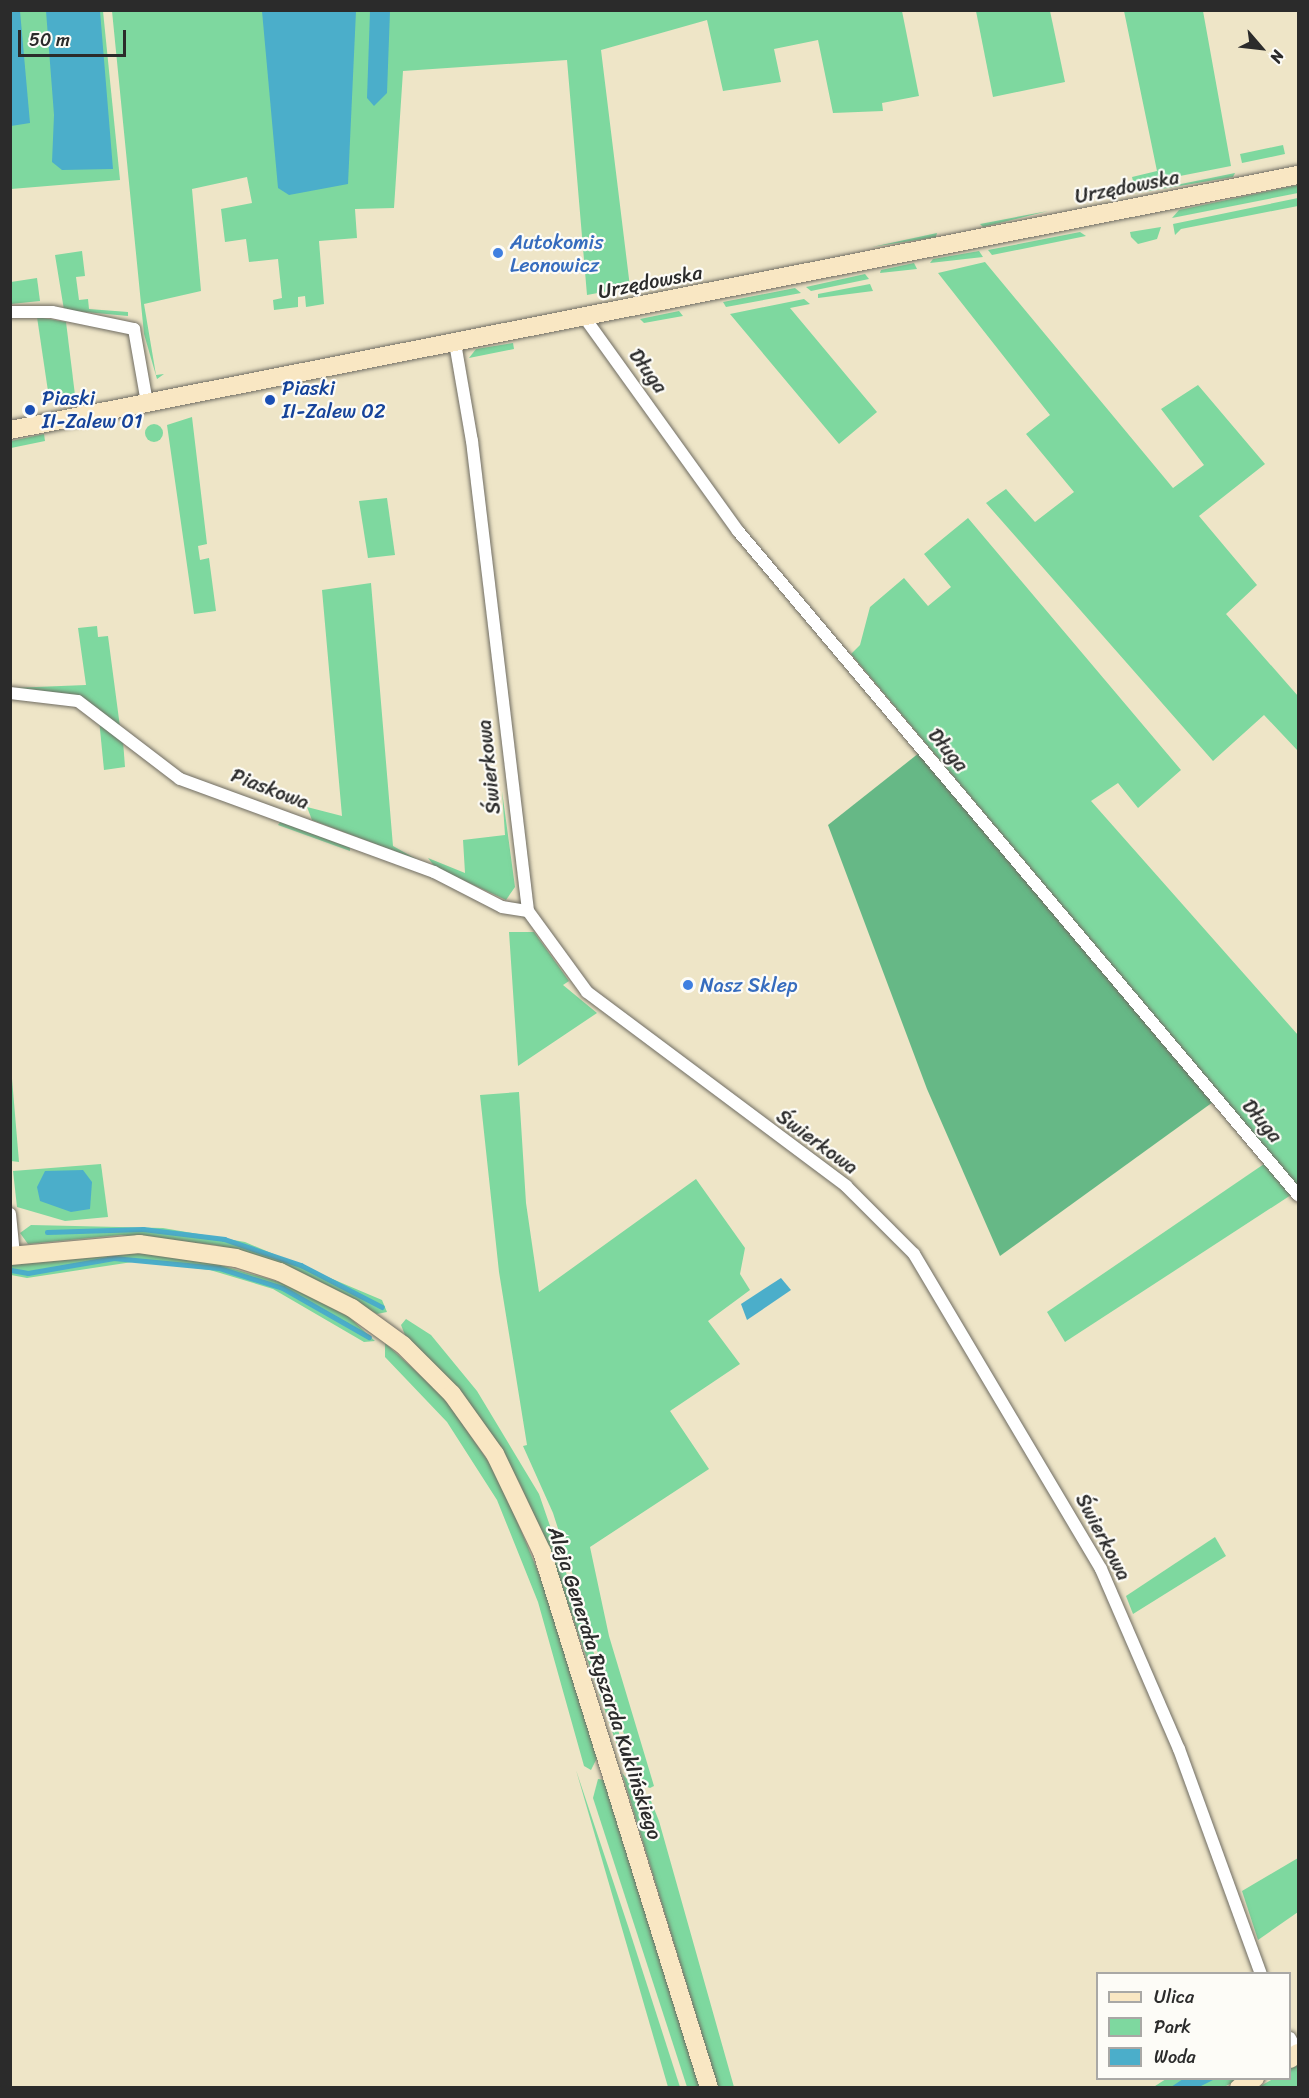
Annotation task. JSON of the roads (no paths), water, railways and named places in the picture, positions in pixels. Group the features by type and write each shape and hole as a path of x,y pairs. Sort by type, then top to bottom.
{"street":[{"name":"Urzędowska","path":"10,430 1299,175"},
{"path":"10,312 52,312 134,329 147,403"},
{"name":"Długa","path":"585,318 738,531 1299,1195"},
{"name":"Świerkowa","path":"455,343 472,441 528,911 587,992 846,1186 887,1222 930,1277 1101,1569 1179,1749 1260,1972"},
{"name":"Piaskowa","path":"10,693 78,701 180,779 434,872 502,907 528,911"},
{"path":"10,1214 12,1256"},
{"name":"Aleja Generała Ryszarda Kuklińskiego","path":"12,1256 139,1244 247,1262 352,1308 403,1345 452,1394 495,1454 542,1552 709,2088"},
{"path":"1239,2088 1253,2080"}],"water":[{"path":"10,11 20,11 30,123 11,126"},
{"path":"46,11 100,11 113,169 62,170 52,162 54,115"},
{"path":"262,11 356,11 348,184 289,195 278,188"},
{"path":"370,11 390,11 387,93 374,106 367,98"},
{"path":"83,1170 92,1182 90,1209 71,1212 40,1201 37,1187 45,1171"},
{"path":"781,1278 791,1290 747,1320 741,1304"},
{"path":"1182,2080 1213,2080 1199,2087 1171,2087"}],"waterway":[{"path":"47,1232 143,1229 224,1239 301,1265 382,1307"},
{"path":"11,1270 28,1273 114,1258 219,1268 283,1288 369,1337"}],"place":[{"name":"Autokomis Leonowicz","path":"498,253"},
{"name":"Piaski II-Zalew 02","path":"270,400"},
{"name":"Piaski II-Zalew 01","path":"30,410"},
{"name":"Nasz Sklep","path":"688,985"}]}
